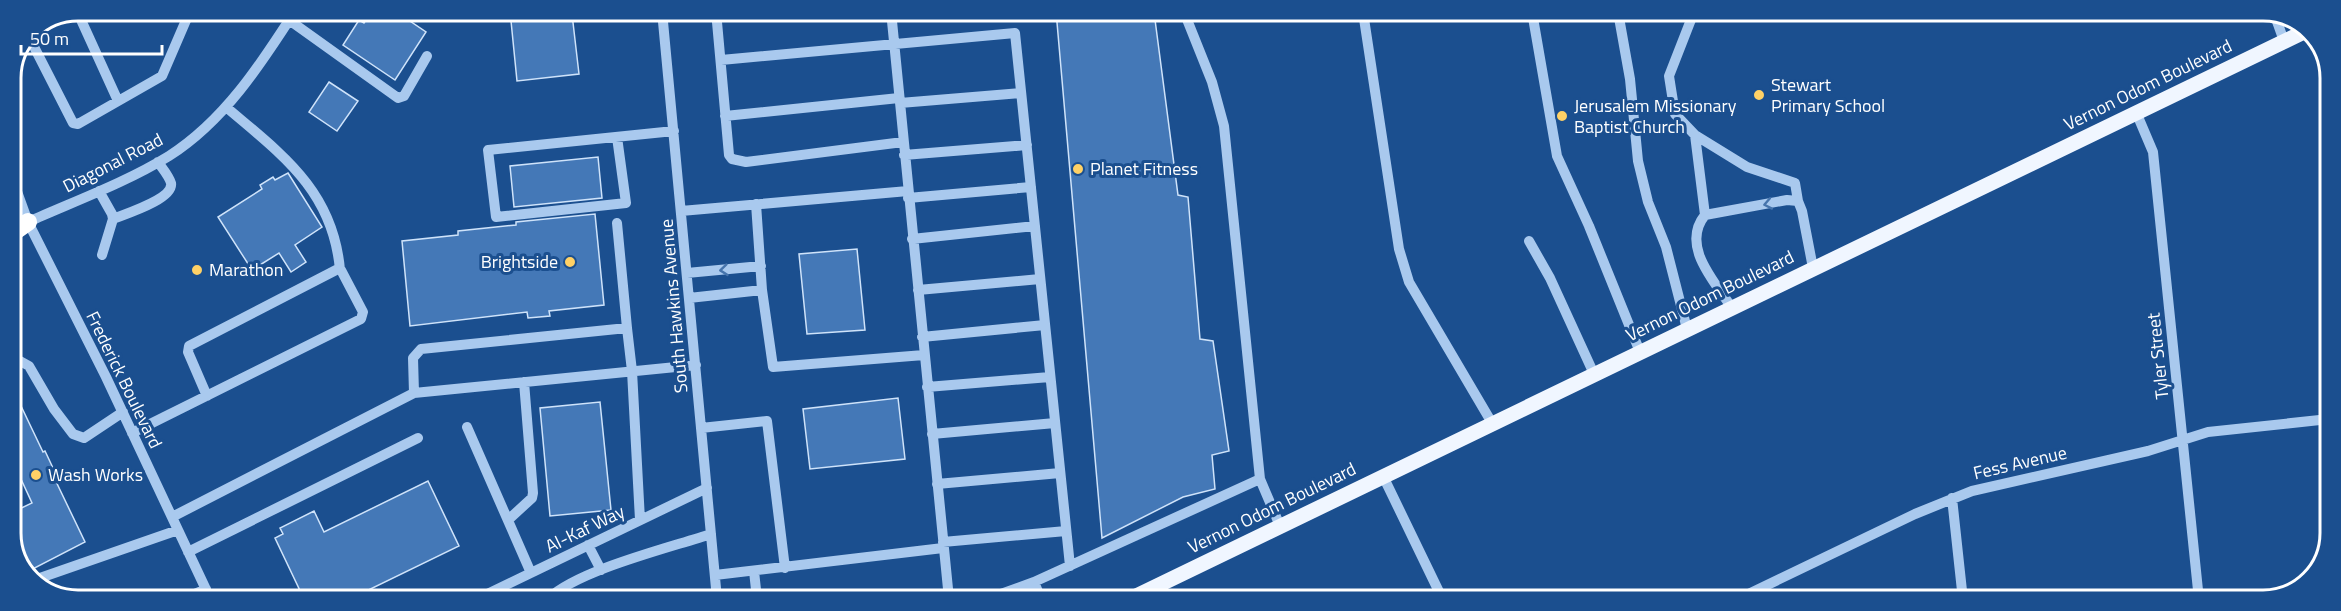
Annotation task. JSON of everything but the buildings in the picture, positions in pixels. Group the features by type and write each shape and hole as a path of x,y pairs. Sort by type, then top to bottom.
{"main road":[{"name":"Vernon Odom Boulevard","path":"1148,590 2299,34"}],"street":[{"path":"82,21 118,101"},
{"path":"33,44 73,123 78,124 162,76 186,21"},
{"name":"Diagonal Road","path":"21,224 99,191 171,154 210,123 234,99 288,21"},
{"path":"300,21 398,98 404,96 427,56"},
{"name":"South Hawkins Avenue","path":"663,21 716,590"},
{"path":"717,21 729,154 732,159 738,162 903,142"},
{"path":"892,21 948,590"},
{"path":"1188,21 1212,82 1224,126 1260,479 1280,526"},
{"path":"1364,21 1399,249 1409,282 1492,423"},
{"path":"1534,21 1557,156 1589,226 1640,352"},
{"path":"1620,21 1630,79 1641,171 1648,202 1666,247 1687,329"},
{"path":"1690,21 1669,76 1674,114 1695,135 1747,167 1795,183 1814,268"},
{"path":"2278,23 2284,41"},
{"path":"721,60 1015,33 1070,566"},
{"path":"726,116 899,100 1021,93"},
{"path":"132,433 361,319 363,312 340,270 331,224 304,178 291,162 226,107"},
{"name":"Tyler Street","path":"2136,112 2154,152 2198,590"},
{"path":"617,137 626,203 496,217 488,150 674,131"},
{"path":"1695,135 1705,215 1697,228 1695,239 1698,255 1732,308"},
{"path":"904,155 1027,145"},
{"path":"112,219 164,198 170,190 171,182 158,162"},
{"path":"681,211 756,204 1031,187"},
{"path":"99,191 112,214 102,255"},
{"path":"1705,215 1787,200 1798,201"},
{"path":"756,204 762,290 773,367 924,355"},
{"path":"617,223 632,371 640,520"},
{"path":"912,239 1035,226"},
{"name":"Frederick Boulevard","path":"21,229 123,412 206,590"},
{"path":"1529,241 1550,278 1594,374"},
{"path":"687,273 761,266"},
{"path":"207,396 188,352 189,346 340,270"},
{"path":"918,290 1040,279"},
{"path":"689,298 762,290"},
{"path":"922,337 1045,325"},
{"path":"414,393 413,358 421,349 627,328"},
{"path":"21,362 29,366 54,409 73,434 84,438 123,412"},
{"path":"172,517 414,393 696,365"},
{"path":"927,387 1050,377"},
{"path":"508,520 532,498 533,493 524,382"},
{"name":"Fess Avenue","path":"1757,590 1915,514 1972,491 2148,451 2219,430 2320,420"},
{"path":"701,428 767,421 785,568"},
{"path":"932,434 1055,423"},
{"path":"467,427 531,573"},
{"path":"188,552 418,438"},
{"path":"937,484 1060,473"},
{"path":"1383,476 1438,590"},
{"path":"1012,590 1070,566 1260,479"},
{"name":"Al-Kaf Way","path":"496,590 707,488"},
{"path":"1952,498 1962,590"},
{"path":"42,577 178,530"},
{"path":"715,575 754,572 943,545 1066,531"},
{"path":"557,590 601,570 711,534"},
{"path":"588,545 601,570"},
{"path":"754,572 756,590"},
{"path":"1034,582 1037,590"}],"place":[{"name":"Stewart Primary School","path":"1759,95"},
{"name":"Jerusalem Missionary Baptist Church","path":"1562,116"},
{"name":"Planet Fitness","path":"1078,169"},
{"name":"Brightside","path":"570,262"},
{"name":"Marathon","path":"197,270"},
{"name":"Wash Works","path":"36,475"}]}
